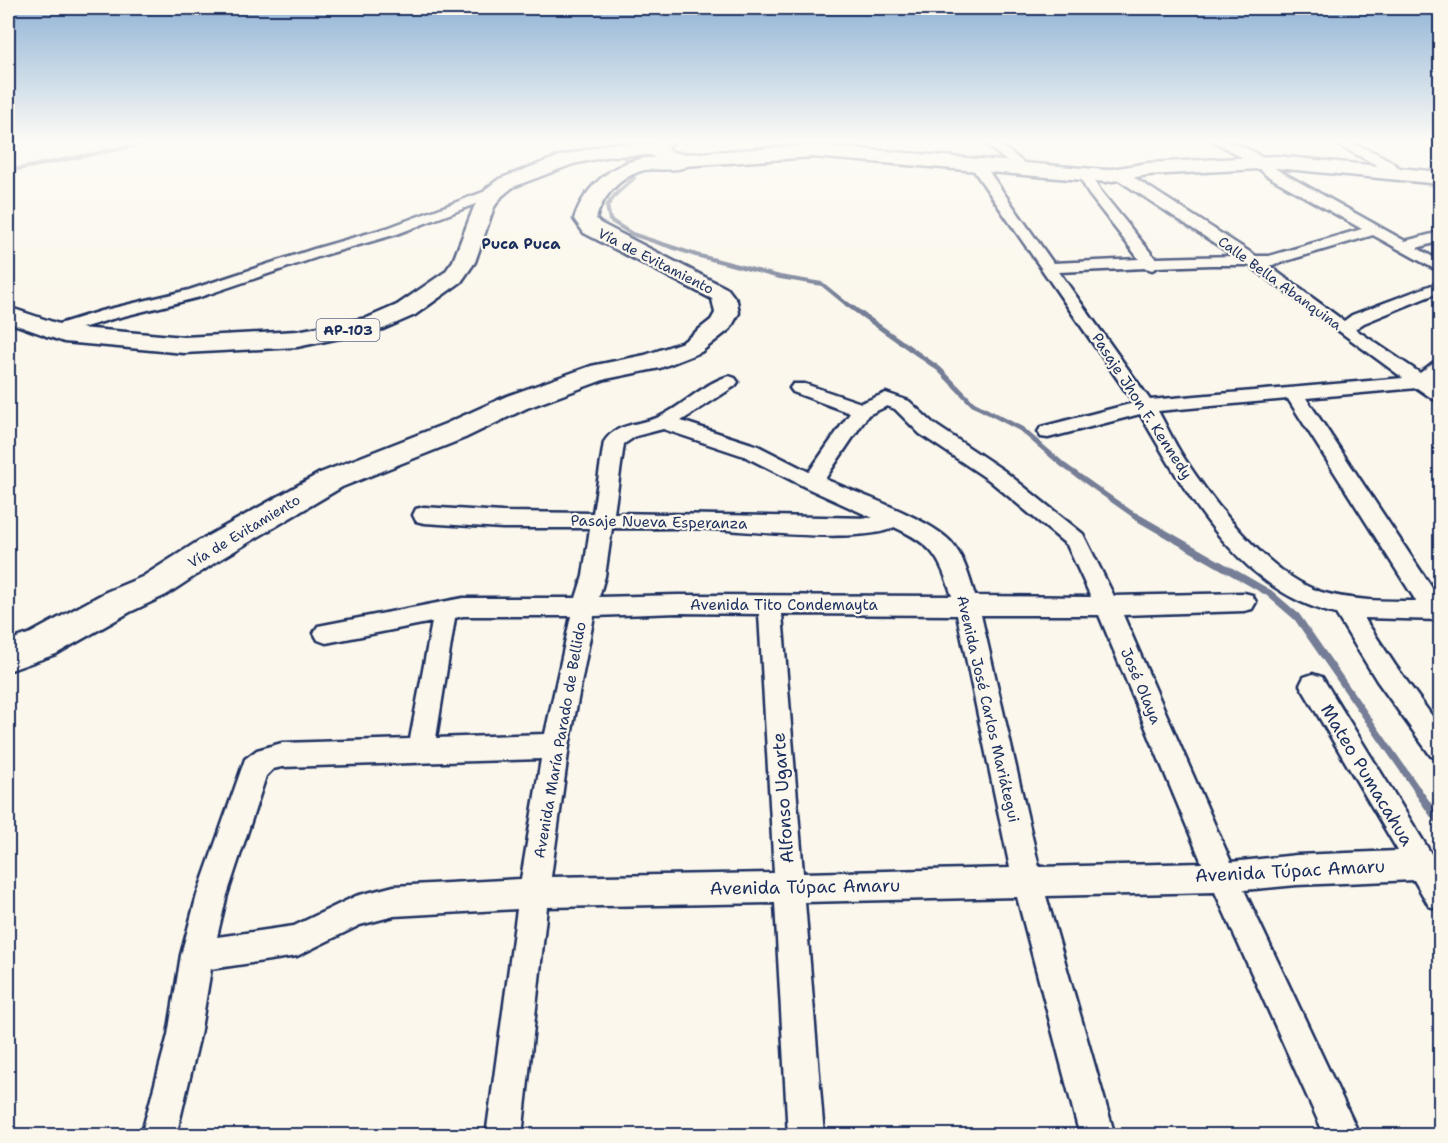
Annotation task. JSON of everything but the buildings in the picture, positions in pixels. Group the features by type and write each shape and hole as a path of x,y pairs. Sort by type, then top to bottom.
{"main road":[{"name":"AP-103","path":"8,314 21,317 52,332 159,343 206,345 297,339 374,324 422,300 460,269 484,207 492,194"},
{"name":"Vía de Evitamiento","path":"8,656 43,644 118,602 154,586 331,480 455,431 517,402 600,372 651,362 692,347 721,324 727,313 725,301 720,294 679,275 587,225 585,219 589,204 597,194"}],"street":[{"path":"52,332 107,315 194,294 319,252 392,231 488,194"},
{"name":"Pasaje Jhon F. Kennedy","path":"996,194 1146,406 1179,466 1234,538 1268,570 1301,593 1344,607 1438,611"},
{"path":"1096,194 1152,265"},
{"name":"Calle Bella Abanquina","path":"1150,194 1253,261 1344,330 1440,395"},
{"path":"1309,194 1371,231 1440,267"},
{"path":"1047,268 1101,264 1152,265 1211,260 1270,261 1371,231"},
{"path":"1402,247 1440,236"},
{"path":"1344,330 1358,319 1440,287"},
{"path":"1048,432 1146,406 1421,382 1440,366"},
{"name":"Avenida María Parado de Bellido","path":"504,1136 534,892 556,746 584,607 594,576 614,442 618,436 627,432 662,422 729,382"},
{"path":"799,388 861,411 812,482"},
{"path":"1293,392 1380,529 1438,611"},
{"name":"José Olaya","path":"861,411 879,401 895,401 902,405 927,429 996,475 1075,540 1107,606 1223,877 1343,1136"},
{"name":"Avenida José Carlos Mariátegui","path":"662,422 750,451 812,482 920,530 942,547 952,561 967,605 1027,881 1098,1136"},
{"name":"Pasaje Nueva Esperanza","path":"424,514 502,520 714,521 737,524 865,527 884,524 892,518"},
{"name":"Avenida Tito Condemayta","path":"326,633 475,607 678,604 1107,606 1244,602"},
{"name":"Alfonso Ugarte","path":"770,605 806,1136"},
{"path":"1344,607 1386,673 1440,747"},
{"path":"421,749 444,623 443,611"},
{"name":"Mateo Pumacahua","path":"1313,685 1440,895"},
{"path":"158,1136 184,1035 197,955 212,895 255,768 266,759 282,755 556,746"},
{"name":"Avenida Túpac Amaru","path":"197,955 297,941 356,911 394,901 435,897 490,897 534,892 1223,877 1297,870 1422,865"}],"waterway":[{"path":"616,194 607,206 610,220 632,234 696,255 780,277 822,284 849,306"},
{"path":"847,304 939,369 973,404 1021,429 1063,465 1136,517"},
{"path":"1136,517 1269,593 1297,617 1418,791"},
{"path":"1417,790 1440,823"}],"district":[{"name":"Puca Puca","path":"521,244"}]}
